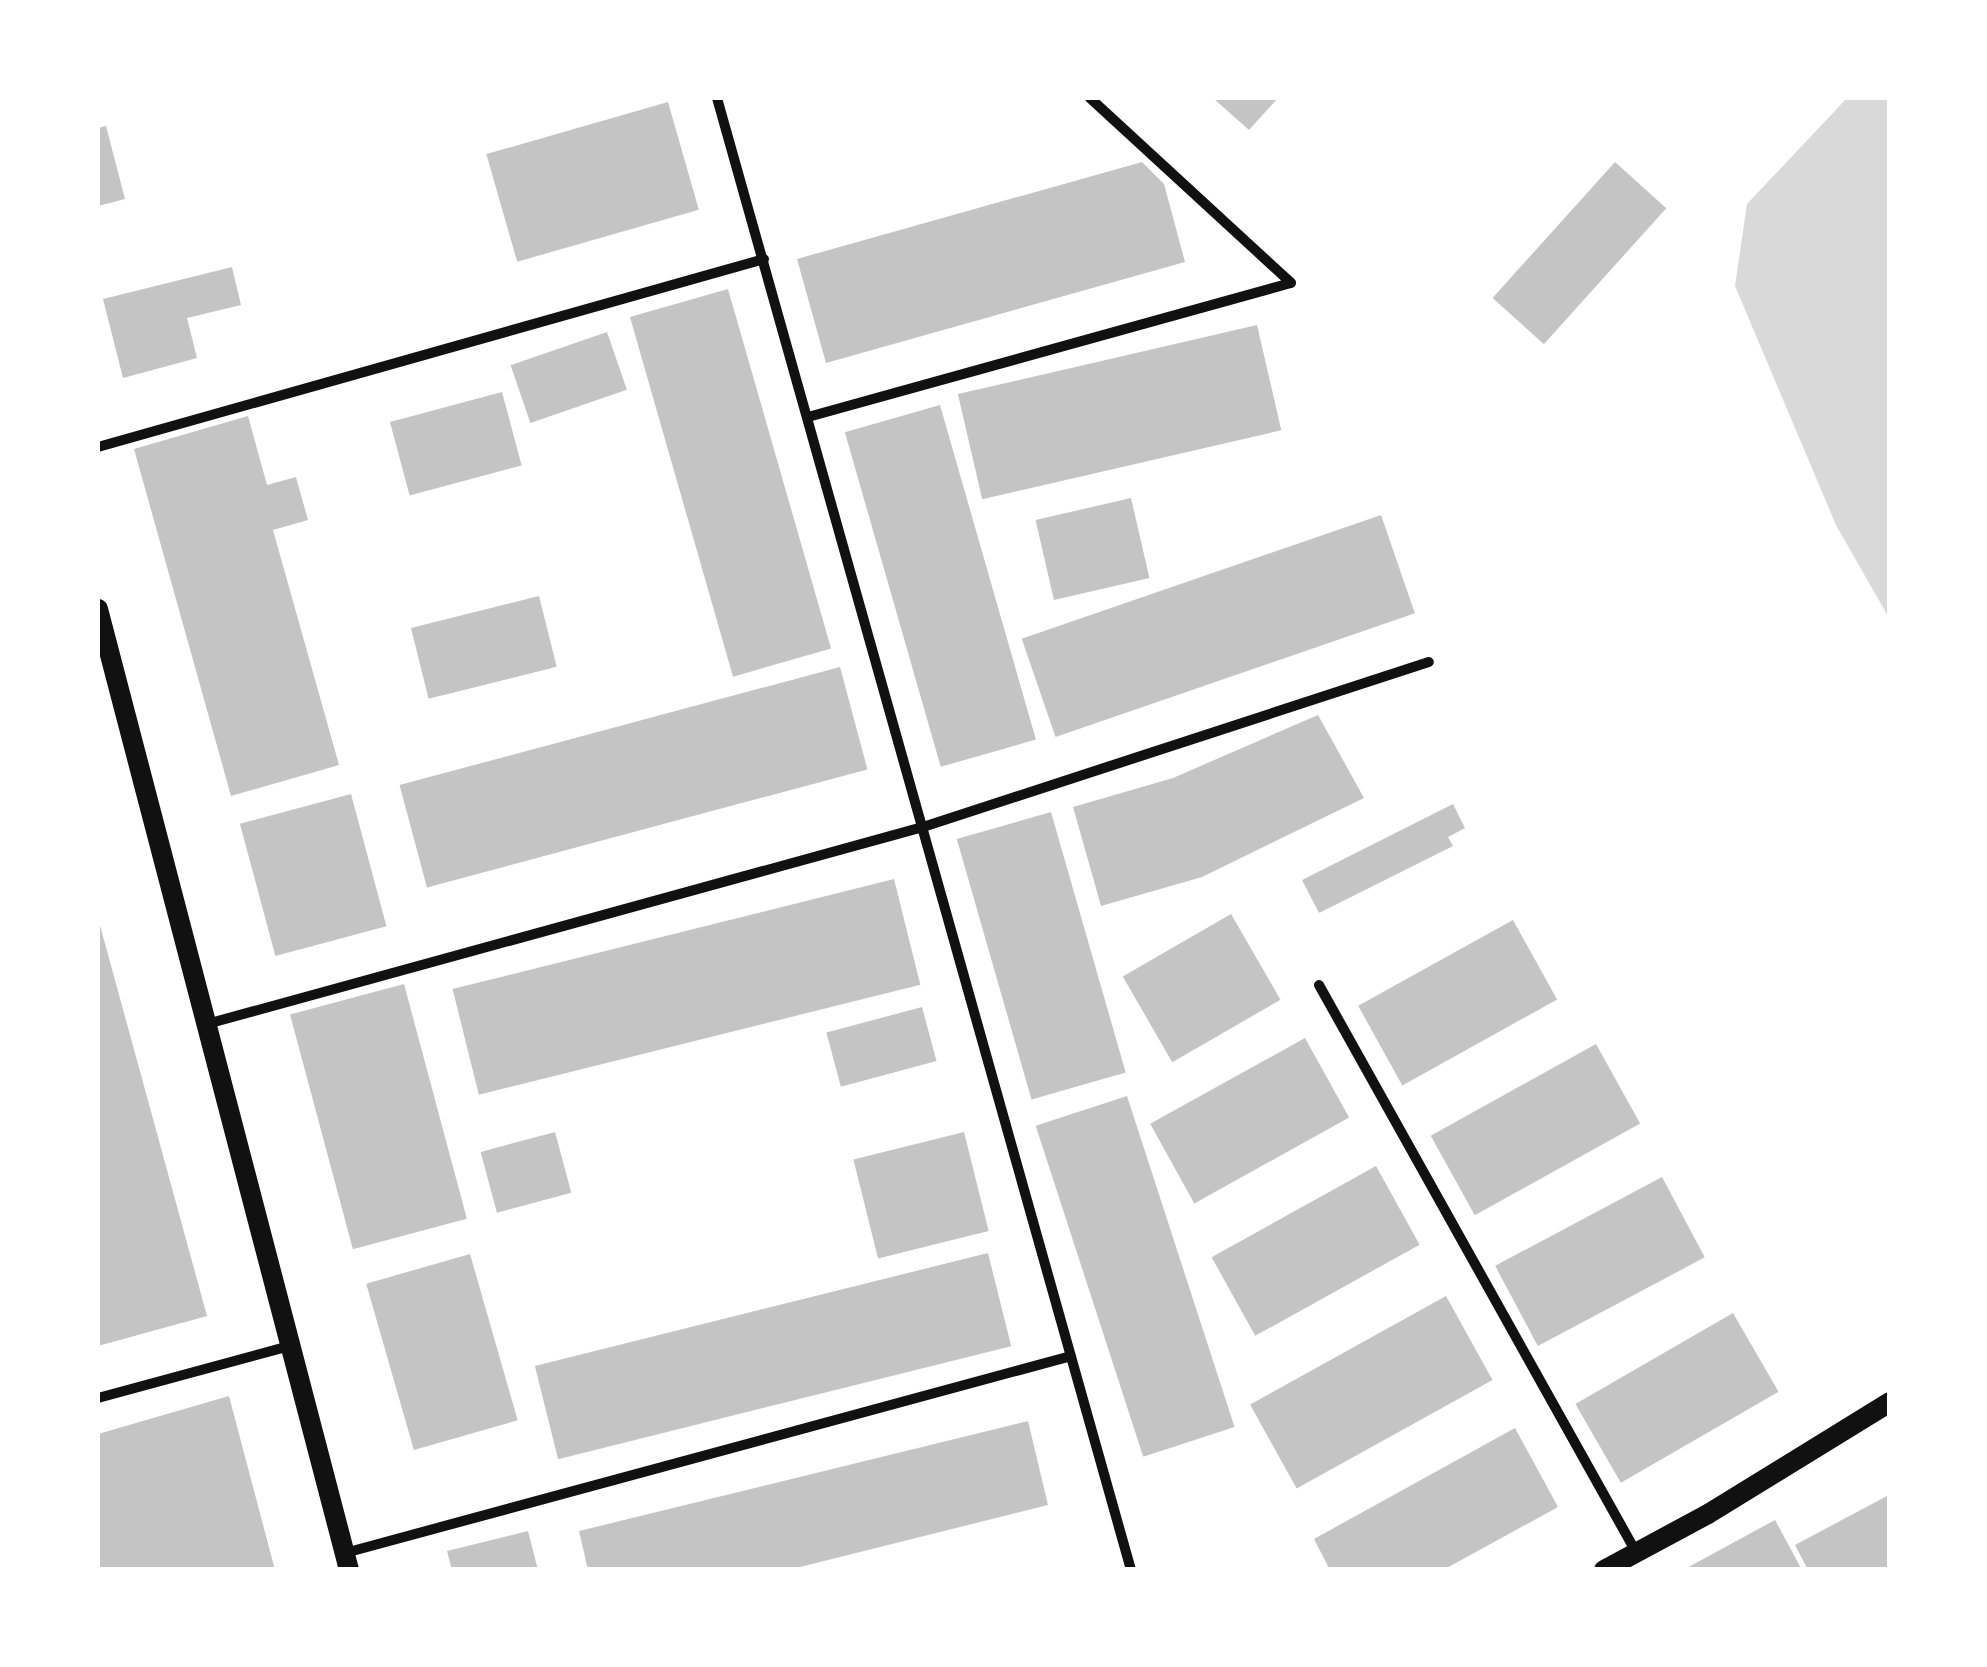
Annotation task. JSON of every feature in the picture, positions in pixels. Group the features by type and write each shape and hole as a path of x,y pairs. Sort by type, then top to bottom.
{"main road":[{"path":"98,609 347,1561"},
{"path":"1604,1570 1708,1514 1890,1402"}],"street":[{"path":"717,98 1130,1570"},
{"path":"808,417 1291,283 1090,98"},
{"path":"98,447 764,259"},
{"path":"206,1024 922,827 1429,662"},
{"path":"1319,986 1636,1552"},
{"path":"98,1398 290,1346"},
{"path":"347,1561 1071,1356"}],"shaded area":[{"path":"1847,98 1889,98 1889,618 1836,525 1735,286 1747,204"}],"building":[{"path":"1213,98 1278,98 1249,130"},
{"path":"668,102 699,210 517,262 486,154"},
{"path":"106,126 125,199 98,206 98,128"},
{"path":"1142,162 1164,184 1185,262 826,363 797,259"},
{"path":"1615,162 1666,208 1544,344 1493,298"},
{"path":"232,267 241,305 187,318 197,358 123,378 103,299"},
{"path":"728,289 831,649 733,677 630,317"},
{"path":"1257,325 1281,430 982,499 958,394"},
{"path":"607,332 627,390 530,423 511,365"},
{"path":"502,392 522,465 410,495 390,422"},
{"path":"940,405 1036,740 941,767 845,432"},
{"path":"248,416 267,485 296,477 308,520 273,530 339,765 231,796 134,449"},
{"path":"1131,498 1149,578 1054,600 1036,520"},
{"path":"1381,515 1415,613 1056,737 1022,639"},
{"path":"539,596 557,667 429,699 411,628"},
{"path":"840,667 867,769 427,887 400,785"},
{"path":"1318,715 1364,798 1202,877 1101,906 1073,807 1173,778"},
{"path":"351,794 386,926 275,956 240,824"},
{"path":"1453,804 1465,828 1448,837 1453,846 1319,913 1302,880"},
{"path":"1051,812 1126,1073 1031,1100 957,839"},
{"path":"894,879 920,985 479,1095 453,989"},
{"path":"1231,914 1280,1000 1172,1062 1123,977"},
{"path":"98,918 207,1316 98,1346"},
{"path":"1513,920 1557,1000 1402,1085 1358,1006"},
{"path":"404,984 467,1219 353,1249 290,1015"},
{"path":"922,1007 936,1061 841,1087 826,1033"},
{"path":"1305,1038 1349,1118 1194,1203 1150,1124"},
{"path":"1596,1044 1640,1124 1475,1215 1431,1136"},
{"path":"1127,1096 1235,1427 1143,1457 1036,1126"},
{"path":"555,1132 571,1193 497,1213 481,1152"},
{"path":"964,1132 989,1231 878,1259 853,1160"},
{"path":"1376,1166 1420,1245 1255,1336 1212,1257"},
{"path":"1662,1177 1705,1257 1538,1346 1495,1266"},
{"path":"988,1253 1011,1346 558,1459 535,1366"},
{"path":"470,1254 518,1420 414,1450 366,1284"},
{"path":"1446,1296 1493,1380 1297,1489 1250,1405"},
{"path":"1733,1313 1778,1392 1621,1483 1575,1404"},
{"path":"229,1396 275,1570 98,1570 98,1434"},
{"path":"1028,1421 1048,1505 788,1570 588,1570 579,1531"},
{"path":"1515,1428 1558,1507 1443,1570 1330,1570 1314,1539"},
{"path":"1887,1496 1890,1570 1808,1570 1795,1545"},
{"path":"1775,1520 1802,1570 1683,1570"},
{"path":"528,1531 538,1570 452,1570 447,1551"}]}
